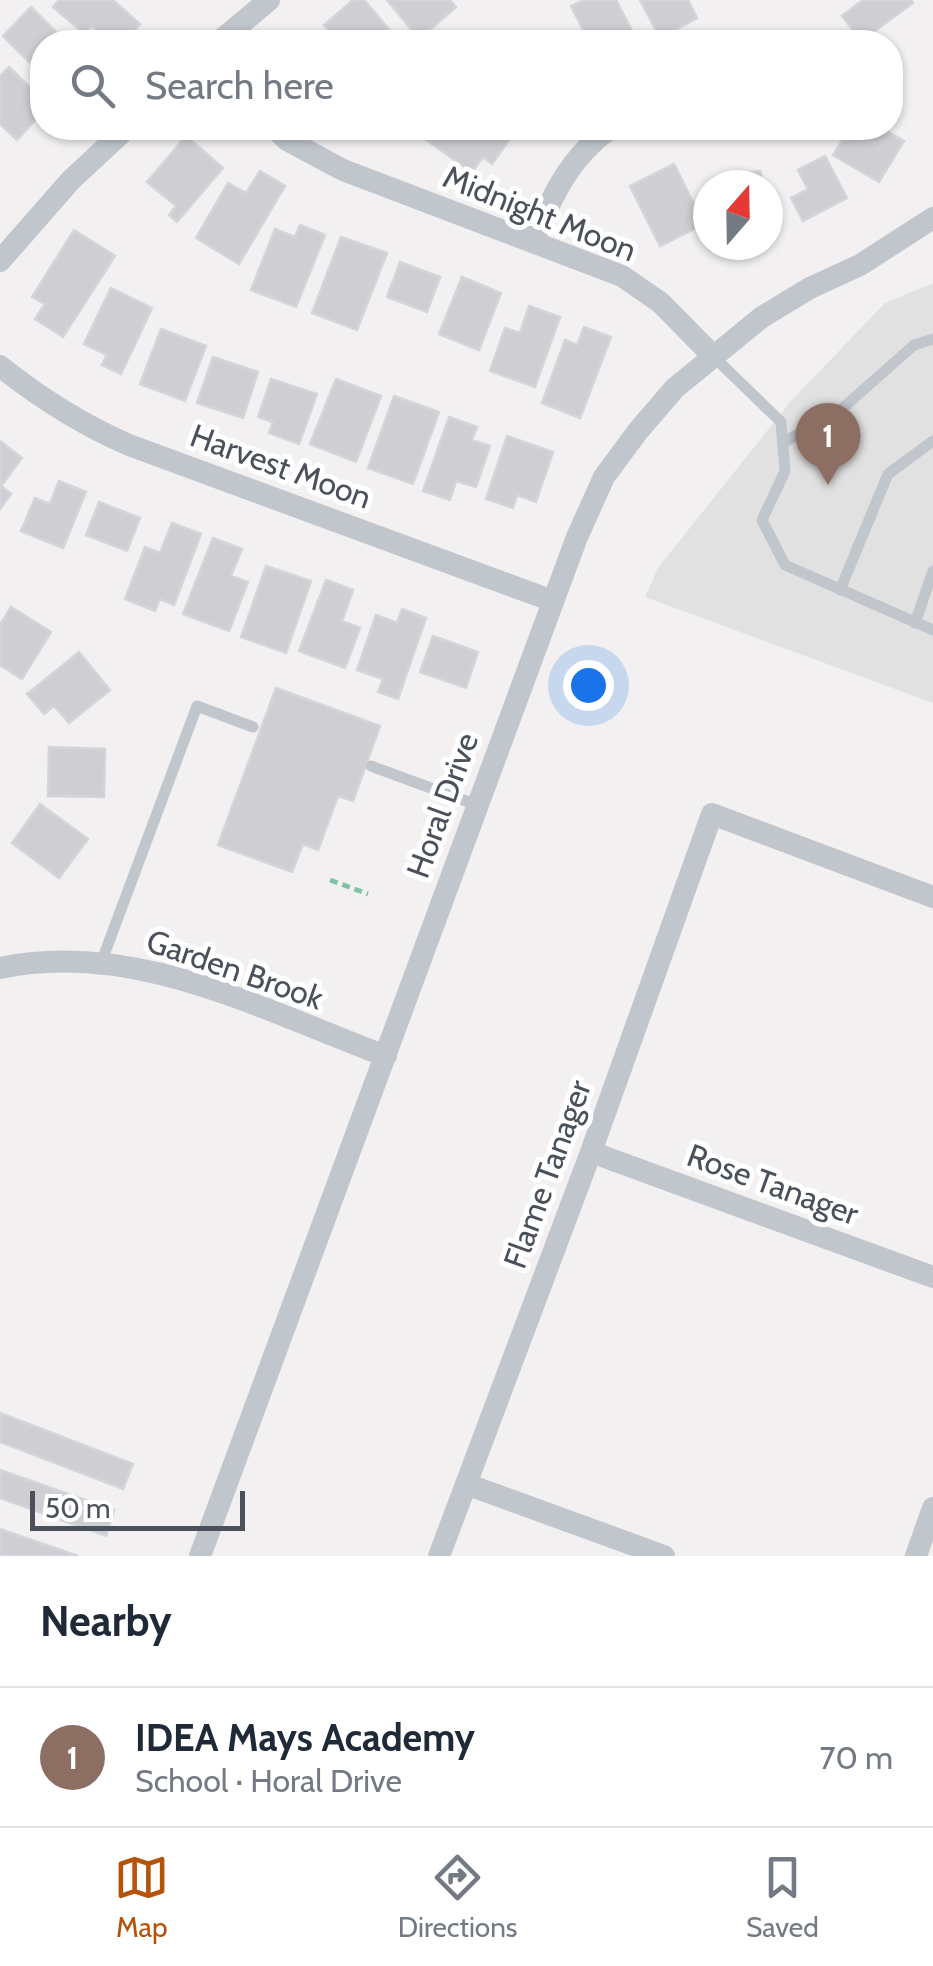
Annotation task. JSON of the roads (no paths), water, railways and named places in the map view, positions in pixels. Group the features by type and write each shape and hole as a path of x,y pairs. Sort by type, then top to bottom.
{"street":[{"path":"234,30 270,0"},
{"path":"0,260 71,180 114,140"},
{"name":"Midnight Moon","path":"287,140 342,170 622,276 662,303 713,356"},
{"path":"532,241 558,182 593,140"},
{"name":"Horal Drive","path":"200,1556 577,537 604,477 675,388 762,317 810,288 860,265 933,218"},
{"name":"Harvest Moon","path":"0,366 42,400 84,425 554,601"},
{"name":"Flame Tanager","path":"439,1556 712,814 933,897"},
{"name":"Garden Brook","path":"0,968 65,962 137,968 194,984 386,1056"},
{"name":"Rose Tanager","path":"590,1152 933,1277"},
{"path":"466,1484 664,1556"},
{"path":"916,1556 933,1508"}],"lane":[{"path":"783,443 844,407 914,346 933,339"},
{"path":"713,356 780,422 785,471 762,520 785,565 933,630"},
{"path":"840,590 888,474 933,441"},
{"path":"915,624 933,571"},
{"path":"102,964 197,706 253,727"},
{"path":"371,766 477,805"}],"place":[{"name":"IDEA Mays Academy","path":"828,485"}]}
